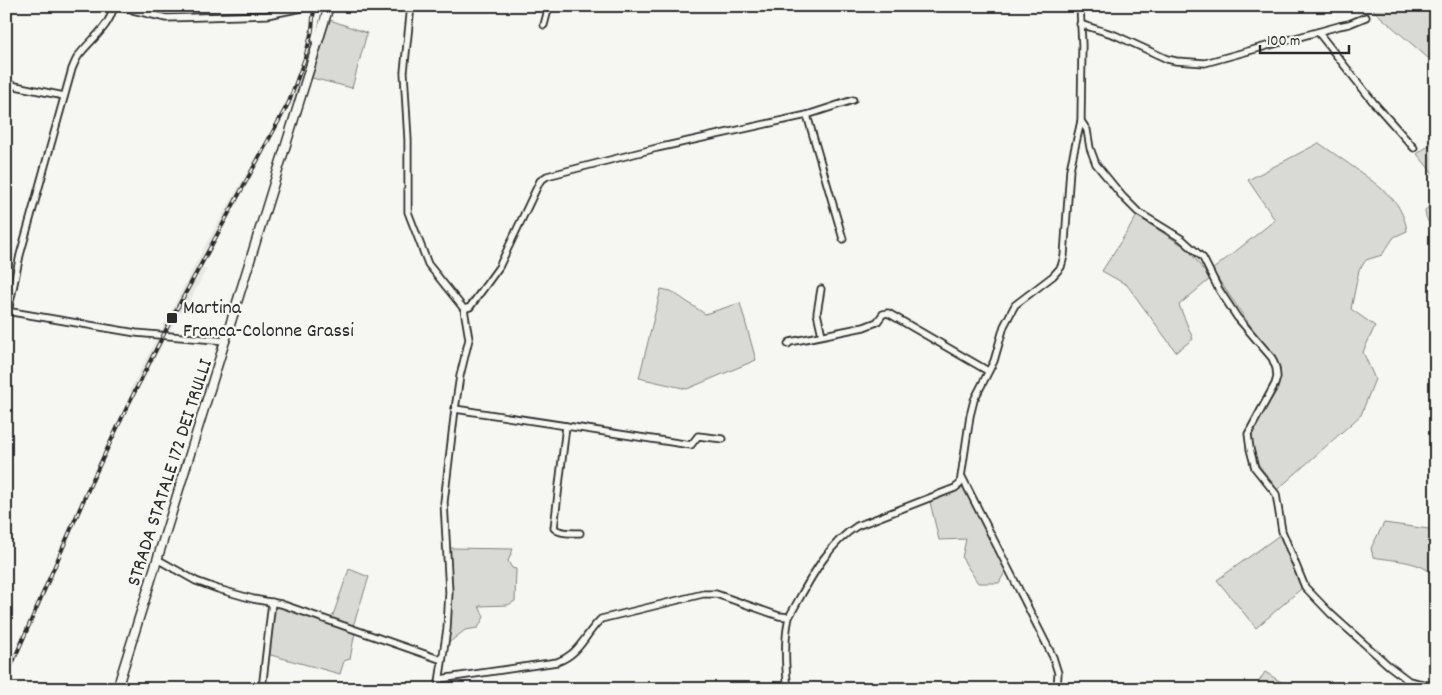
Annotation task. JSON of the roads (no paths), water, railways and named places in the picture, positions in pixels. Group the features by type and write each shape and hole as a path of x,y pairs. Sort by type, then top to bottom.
{"main road":[{"name":"STRADA STATALE 172 DEI TRULLI","path":"117,689 329,6"}],"street":[{"path":"226,340 136,333 7,312 20,255 72,69 79,55 106,26 112,17 115,6 166,18 267,15 307,7 318,7 320,10 314,34 316,48"},
{"path":"411,6 404,72 408,140 408,212 428,264 464,309 469,339 460,376 444,502 449,592 447,629 438,689"},
{"path":"544,25 549,6"},
{"path":"788,689 786,651 789,617 815,572 830,550 845,533 857,526 956,488 960,484 974,400 994,361 1004,326 1015,304 1061,268 1064,256 1070,169 1081,121 1082,45 1080,6"},
{"path":"1080,24 1115,35 1167,59 1205,63 1350,24 1366,17"},
{"path":"1318,32 1374,103 1414,148"},
{"path":"6,84 64,96"},
{"path":"464,309 470,307 499,267 540,181 545,177 657,148 807,115 853,100"},
{"path":"807,115 843,239"},
{"path":"1081,121 1087,130 1090,148 1096,164 1138,212 1182,239 1202,258 1218,288 1237,317 1272,358 1277,377 1248,434 1250,449 1255,468 1276,494 1282,531 1305,587 1331,614 1388,665 1409,681 1436,687"},
{"path":"821,289 817,312 822,336"},
{"path":"788,344 873,324 878,322 883,314 888,313 988,371"},
{"path":"455,409 691,445 698,436 722,439"},
{"path":"566,426 554,528 562,532 580,533"},
{"path":"962,478 1053,657 1058,673 1057,689"},
{"path":"157,559 196,581 218,589 282,604 442,660"},
{"path":"440,679 556,662 568,658 577,650 594,625 601,619 694,596 716,594 779,616 789,617"},
{"path":"262,689 272,602"}],"railway":[{"path":"6,678 91,483 129,403 172,318 289,102 305,58 312,30 314,6"}],"place":[{"name":"Martina Franca-Colonne Grassi","path":"172,318"}]}
